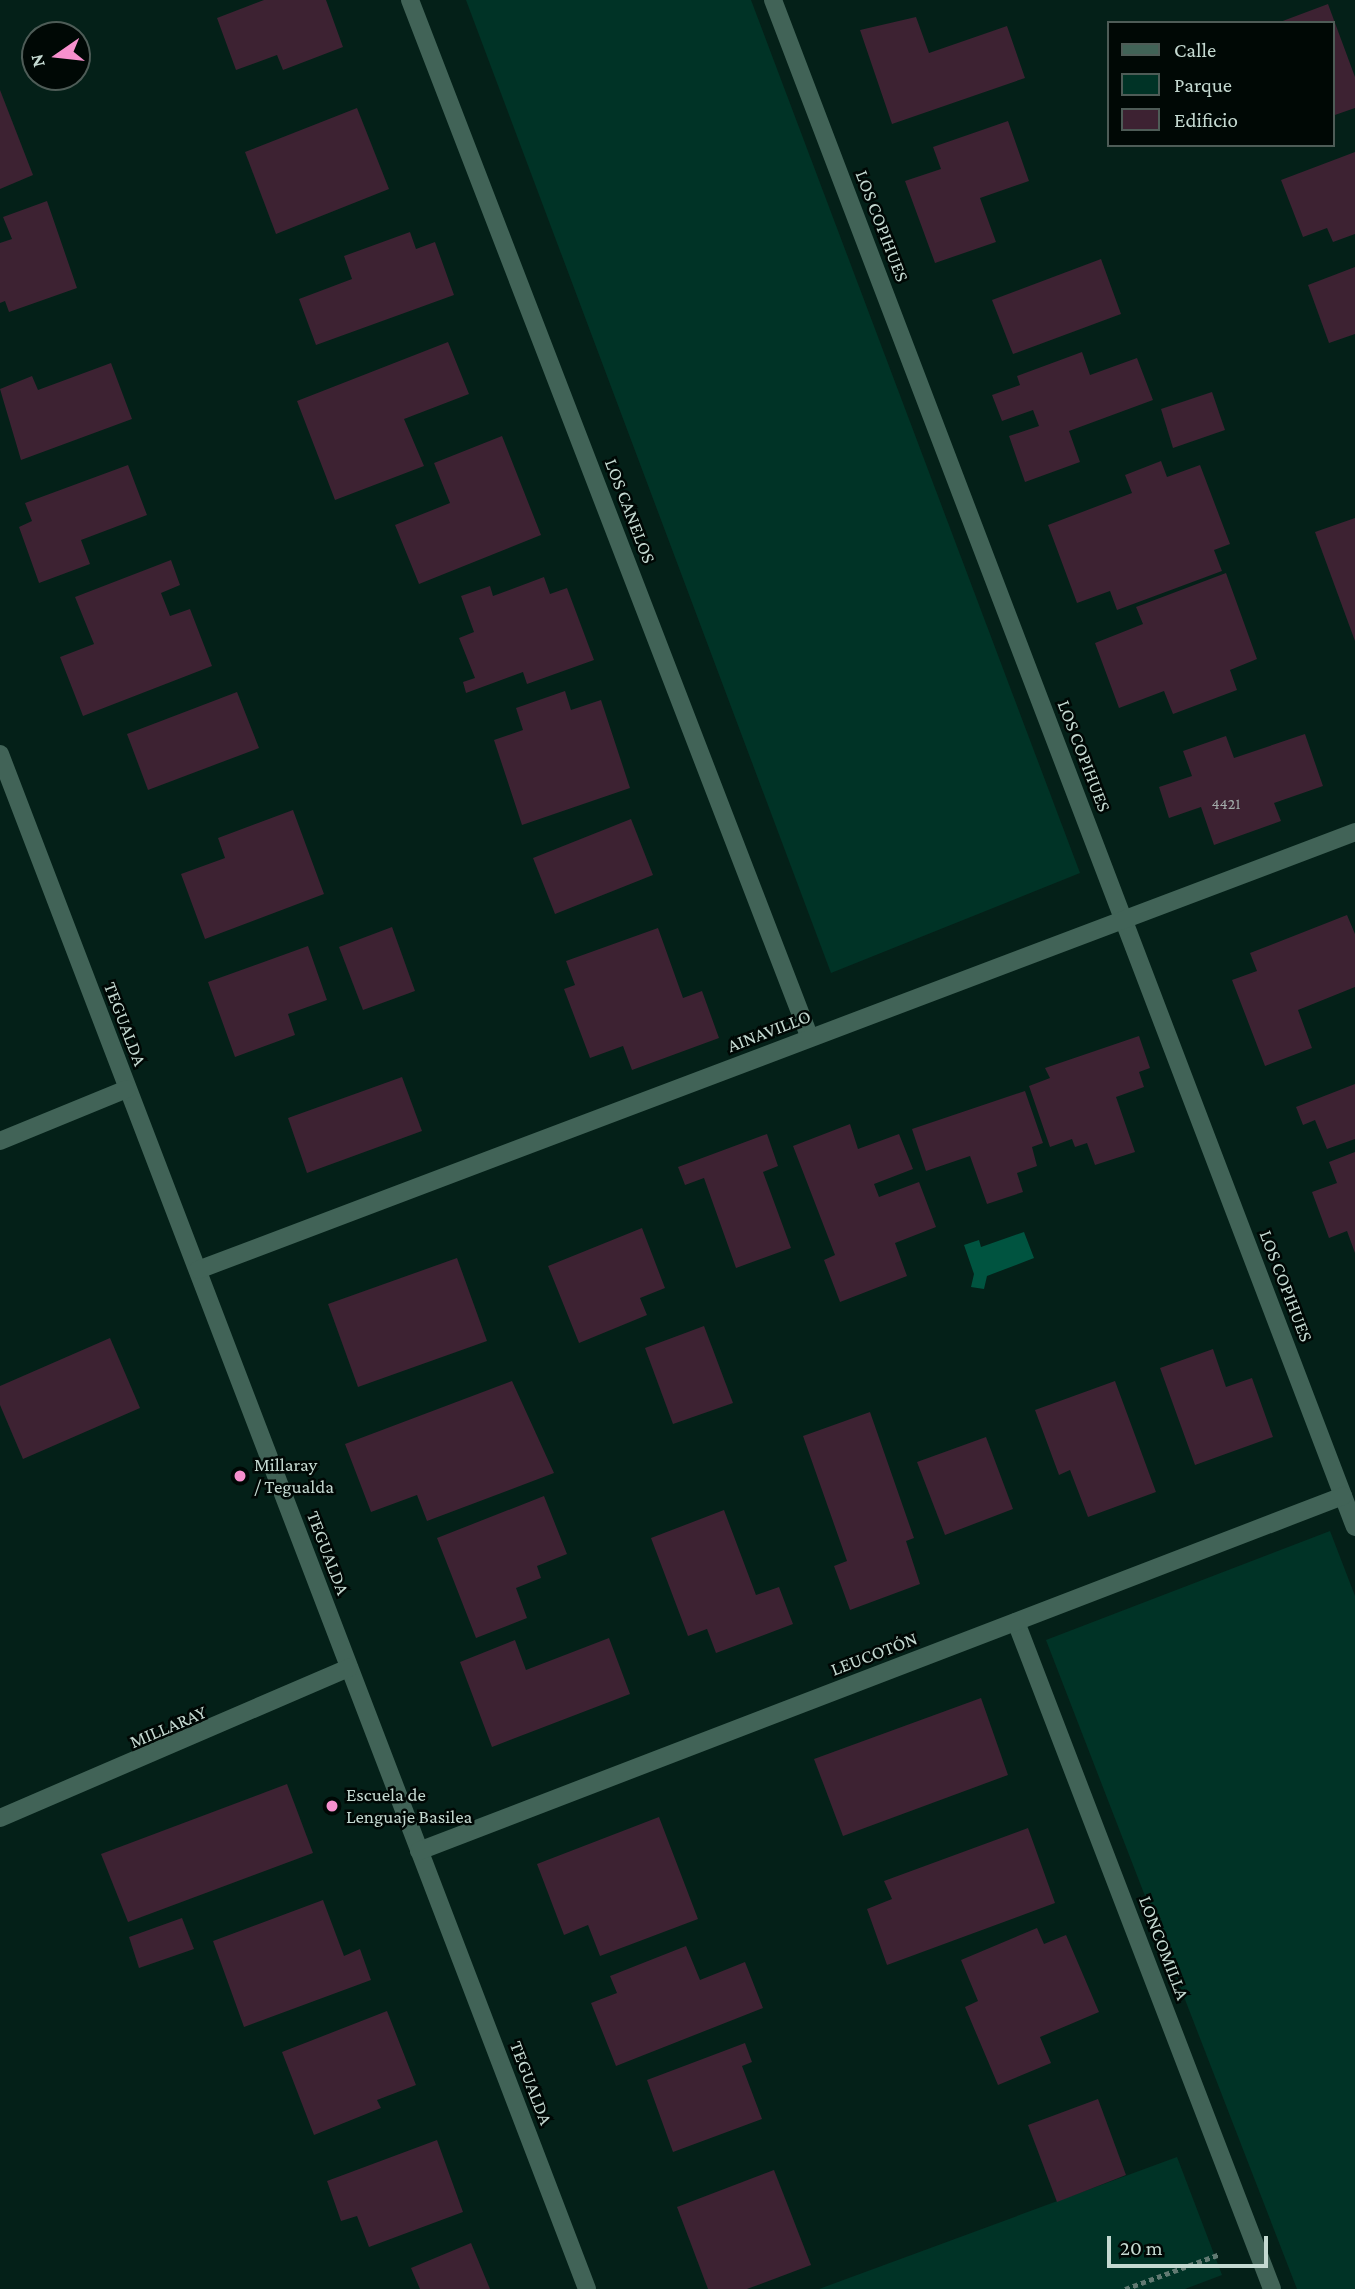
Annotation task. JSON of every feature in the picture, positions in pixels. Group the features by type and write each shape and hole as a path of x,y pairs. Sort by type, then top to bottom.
{"street":[{"name":"LOS CANELOS","path":"410,0 810,1038"},
{"name":"LOS COPIHUES","path":"773,0 1355,1527"},
{"name":"TEGUALDA","path":"0,754 587,2289"},
{"name":"AINAVILLO","path":"198,1270 1355,832"},
{"path":"0,1141 127,1089"},
{"name":"LEUCOTÓN","path":"419,1851 1343,1496"},
{"name":"LONCOMILLA","path":"1016,1622 1272,2289"},
{"name":"MILLARAY","path":"0,1818 349,1668"}],"path":[{"path":"1125,2289 1254,2241"}],"green space":[{"path":"466,0 751,0 1080,873 831,973"},
{"path":"1330,1531 1355,1596 1355,2289 1297,2289 1046,1640"},
{"path":"1177,2157 1222,2275 1185,2289 819,2289"}],"shaded area":[{"path":"1024,1232 1034,1258 987,1276 984,1289 971,1287 974,1274 964,1245 979,1240 981,1247"}],"building":[{"path":"264,0 326,0 343,47 283,70 277,55 236,70 217,18"},
{"path":"1328,4 1355,77 1355,108 1334,115 1334,21 1283,21"},
{"path":"916,17 929,53 1007,26 1025,78 892,124 860,30"},
{"path":"0,90 33,175 0,189"},
{"path":"357,108 389,189 276,234 245,152"},
{"path":"1008,121 1029,181 980,198 996,242 935,263 905,181 941,169 933,147"},
{"path":"1355,152 1355,234 1333,242 1327,228 1303,237 1281,180"},
{"path":"47,201 77,288 9,312 5,301 0,303 0,243 12,239 3,217"},
{"path":"410,232 416,249 435,242 454,295 316,345 299,299 352,279 344,256"},
{"path":"1101,259 1121,314 1013,354 992,300"},
{"path":"1355,267 1355,334 1329,343 1308,285"},
{"path":"448,342 469,394 404,419 424,466 335,500 297,401"},
{"path":"1082,352 1090,375 1137,358 1153,400 1069,431 1080,462 1025,482 1009,436 1039,426 1033,410 1002,421 992,395 1020,385 1017,376"},
{"path":"111,363 132,419 21,460 0,389 32,376 38,390"},
{"path":"1212,392 1225,430 1173,448 1161,409"},
{"path":"502,436 541,535 419,584 395,525 450,503 434,463"},
{"path":"1161,461 1167,477 1200,465 1230,544 1214,550 1222,571 1117,610 1110,591 1077,603 1048,525 1132,493 1125,475"},
{"path":"128,465 147,515 81,540 90,564 39,583 19,527 32,521 25,503"},
{"path":"1355,518 1355,641 1315,532"},
{"path":"171,560 180,585 161,593 170,616 190,609 212,666 83,716 60,657 94,644 75,597"},
{"path":"1226,573 1257,659 1230,670 1237,690 1173,714 1164,691 1119,708 1095,643 1143,624 1136,607"},
{"path":"544,577 550,594 567,588 594,660 527,684 523,672 466,693 463,682 475,678 459,638 474,632 461,596 490,586 493,596"},
{"path":"565,691 571,710 601,700 630,788 522,825 494,740 523,730 516,708"},
{"path":"237,692 259,748 148,790 127,734"},
{"path":"1305,734 1323,786 1274,803 1281,821 1214,845 1201,807 1169,818 1159,787 1192,776 1183,751 1226,736 1234,758"},
{"path":"293,810 324,894 205,939 181,874 225,858 218,838"},
{"path":"631,819 653,875 555,914 533,858"},
{"path":"1347,915 1355,934 1355,987 1298,1010 1312,1048 1265,1066 1232,980 1257,971 1250,953"},
{"path":"392,927 415,991 363,1010 339,947"},
{"path":"658,928 683,998 702,991 719,1038 632,1070 623,1046 590,1058 564,989 575,985 566,961"},
{"path":"308,946 327,1000 288,1014 295,1035 235,1057 208,982"},
{"path":"1139,1036 1150,1068 1139,1072 1144,1087 1116,1097 1135,1152 1095,1165 1087,1143 1075,1147 1072,1139 1050,1147 1029,1086 1050,1078 1045,1068"},
{"path":"402,1077 422,1131 307,1173 288,1118"},
{"path":"1355,1084 1355,1139 1327,1149 1315,1120 1303,1125 1296,1107"},
{"path":"1025,1091 1043,1143 1032,1147 1037,1166 1017,1173 1023,1192 987,1204 970,1156 926,1171 912,1129"},
{"path":"850,1124 858,1149 899,1134 913,1169 874,1184 879,1197 919,1182 936,1227 895,1243 907,1276 840,1302 824,1260 835,1255 793,1146"},
{"path":"767,1134 778,1166 763,1172 791,1248 736,1268 704,1178 685,1185 678,1167"},
{"path":"1355,1152 1355,1253 1347,1231 1329,1238 1312,1192 1337,1183 1329,1162"},
{"path":"642,1228 665,1288 640,1298 647,1315 579,1343 548,1266"},
{"path":"457,1258 487,1341 358,1387 328,1304"},
{"path":"704,1326 733,1403 673,1424 645,1348"},
{"path":"110,1338 140,1408 23,1459 0,1405 0,1386"},
{"path":"1213,1349 1226,1387 1252,1378 1273,1437 1195,1465 1160,1368"},
{"path":"512,1381 554,1473 427,1521 417,1495 371,1512 345,1444"},
{"path":"1115,1381 1156,1492 1088,1517 1070,1470 1059,1475 1035,1410"},
{"path":"870,1412 914,1538 906,1541 920,1584 850,1610 834,1566 847,1561 803,1436"},
{"path":"986,1437 1013,1509 945,1535 917,1462"},
{"path":"544,1496 567,1554 537,1566 541,1578 516,1588 527,1618 476,1638 437,1538"},
{"path":"724,1510 756,1595 779,1587 793,1624 716,1653 707,1629 688,1636 651,1538"},
{"path":"609,1638 630,1694 492,1747 460,1662 515,1640 526,1670"},
{"path":"981,1698 1008,1775 843,1836 814,1759"},
{"path":"287,1784 313,1853 128,1922 101,1854"},
{"path":"659,1817 698,1919 600,1956 588,1925 564,1935 537,1864"},
{"path":"1028,1828 1055,1903 887,1965 867,1909 892,1899 884,1881"},
{"path":"323,1900 344,1956 360,1949 371,1980 244,2027 213,1941"},
{"path":"182,1918 194,1949 139,1968 129,1937"},
{"path":"1037,1928 1044,1944 1066,1935 1099,2012 1040,2037 1051,2063 998,2085 965,2007 978,2001 961,1960"},
{"path":"686,1946 700,1980 745,1962 763,2008 616,2066 591,2003 617,1993 610,1976"},
{"path":"387,2011 416,2085 377,2100 381,2108 314,2135 282,2052"},
{"path":"745,2043 752,2062 742,2066 762,2119 673,2152 647,2080"},
{"path":"1098,2099 1126,2175 1057,2202 1028,2125"},
{"path":"437,2140 463,2212 369,2247 357,2216 341,2221 327,2181"},
{"path":"774,2170 811,2265 747,2289 708,2289 677,2207"},
{"path":"471,2243 490,2289 420,2289 411,2268"}],"place":[{"name":"Millaray / Tegualda","path":"240,1476"},
{"name":"Escuela de Lenguaje Basilea","path":"332,1806"}]}
